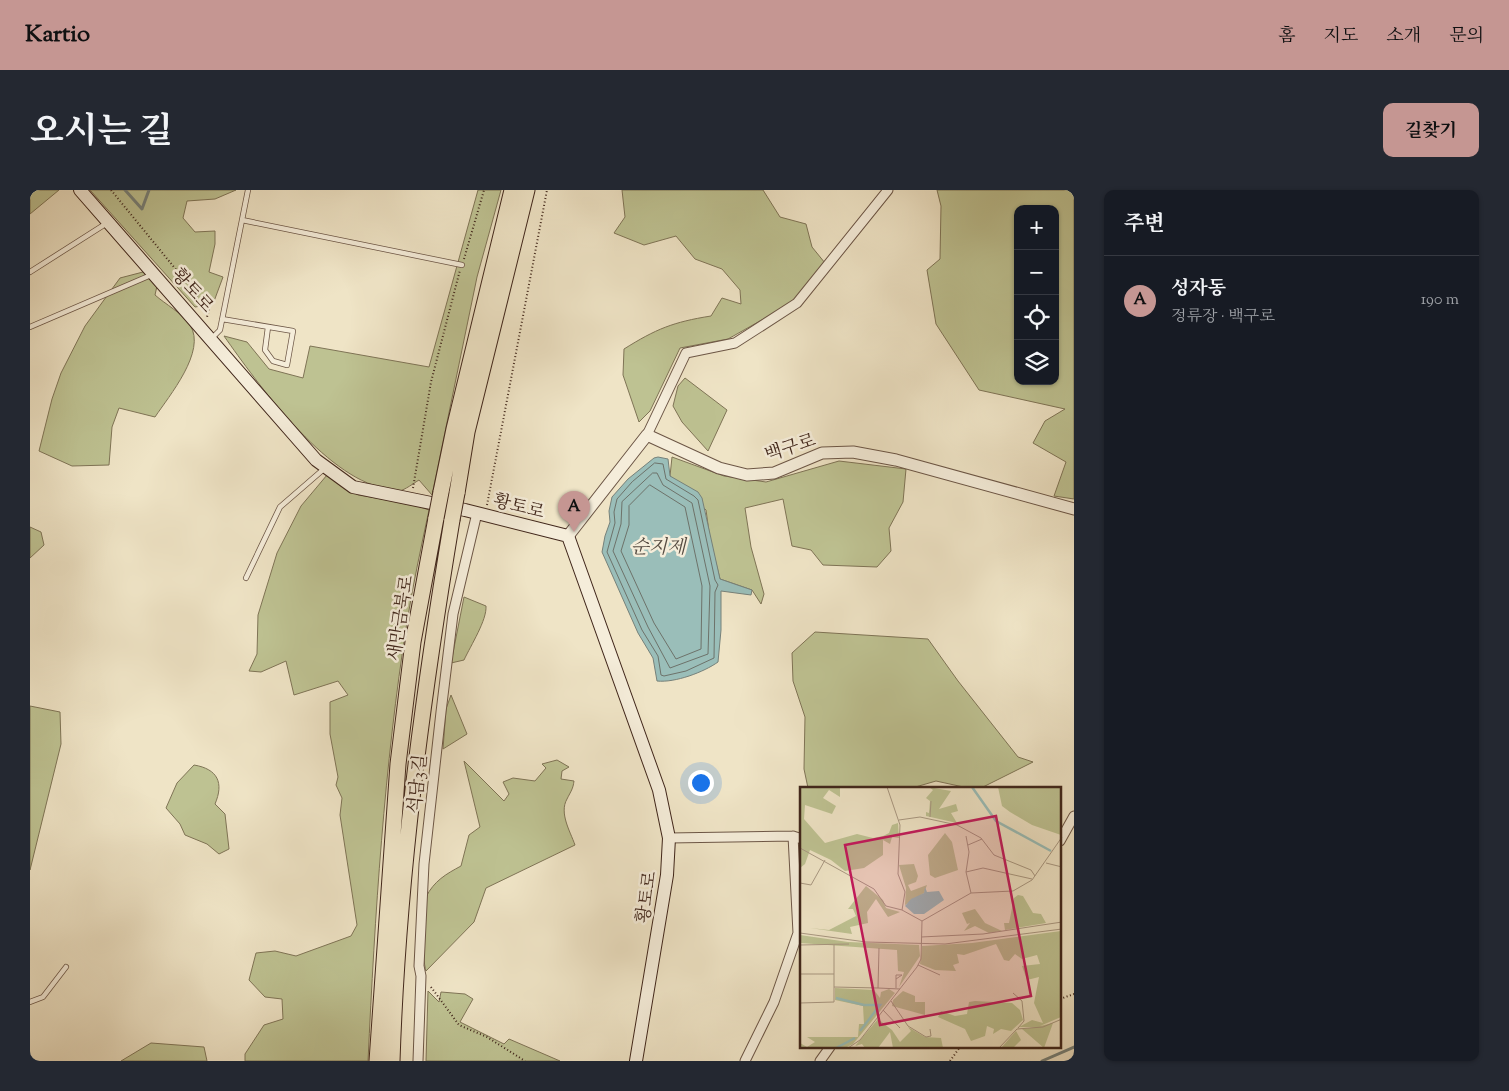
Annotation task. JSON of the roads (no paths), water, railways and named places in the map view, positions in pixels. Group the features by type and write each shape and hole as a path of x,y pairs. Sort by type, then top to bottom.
{"highway":[{"name":"새만금북로","path":"377,1061 398,764 413,642 458,410 512,190"},
{"name":"새만금북로","path":"392,1061 401,908 414,769 452,520 467,432 528,190"}],"main road":[{"name":"황토로","path":"80,190 207,333 298,440 326,467 353,487 482,514 568,536 659,790 669,838 667,875 636,1061"}],"street":[{"path":"568,536 647,435 686,353 735,343 797,303 888,190"},
{"name":"백구로","path":"647,435 719,468 747,475 774,473 822,453 853,452 896,460 1074,509"},
{"name":"석담3길","path":"418,1061 422,976 418,966 424,864 441,712 453,614 482,514"},
{"path":"1062,837 1074,816"},
{"path":"669,838 797,838 798,933 774,1002 745,1061"},
{"path":"821,1061 829,1048"}],"lane":[{"path":"207,333 220,330 248,190"},
{"path":"242,220 462,265"},
{"path":"30,272 109,222"},
{"path":"30,327 154,273"},
{"path":"222,319 293,331 287,365 273,361 265,350 268,327"},
{"path":"246,578 280,507 326,467"},
{"path":"30,1002 43,998 66,967"}],"water":[{"name":"순지제","path":"654,458 668,459 670,476 698,492 702,498 720,579 752,590 751,595 721,591 721,630 718,662 689,676 664,681 657,681 653,658 638,633 602,552 610,522 609,511 612,497 628,479"}],"waterway":[{"path":"125,190 142,209 149,190"},
{"path":"1042,1061 1074,1047"}],"place":[{"name":"성자동","path":"574,532"}]}
